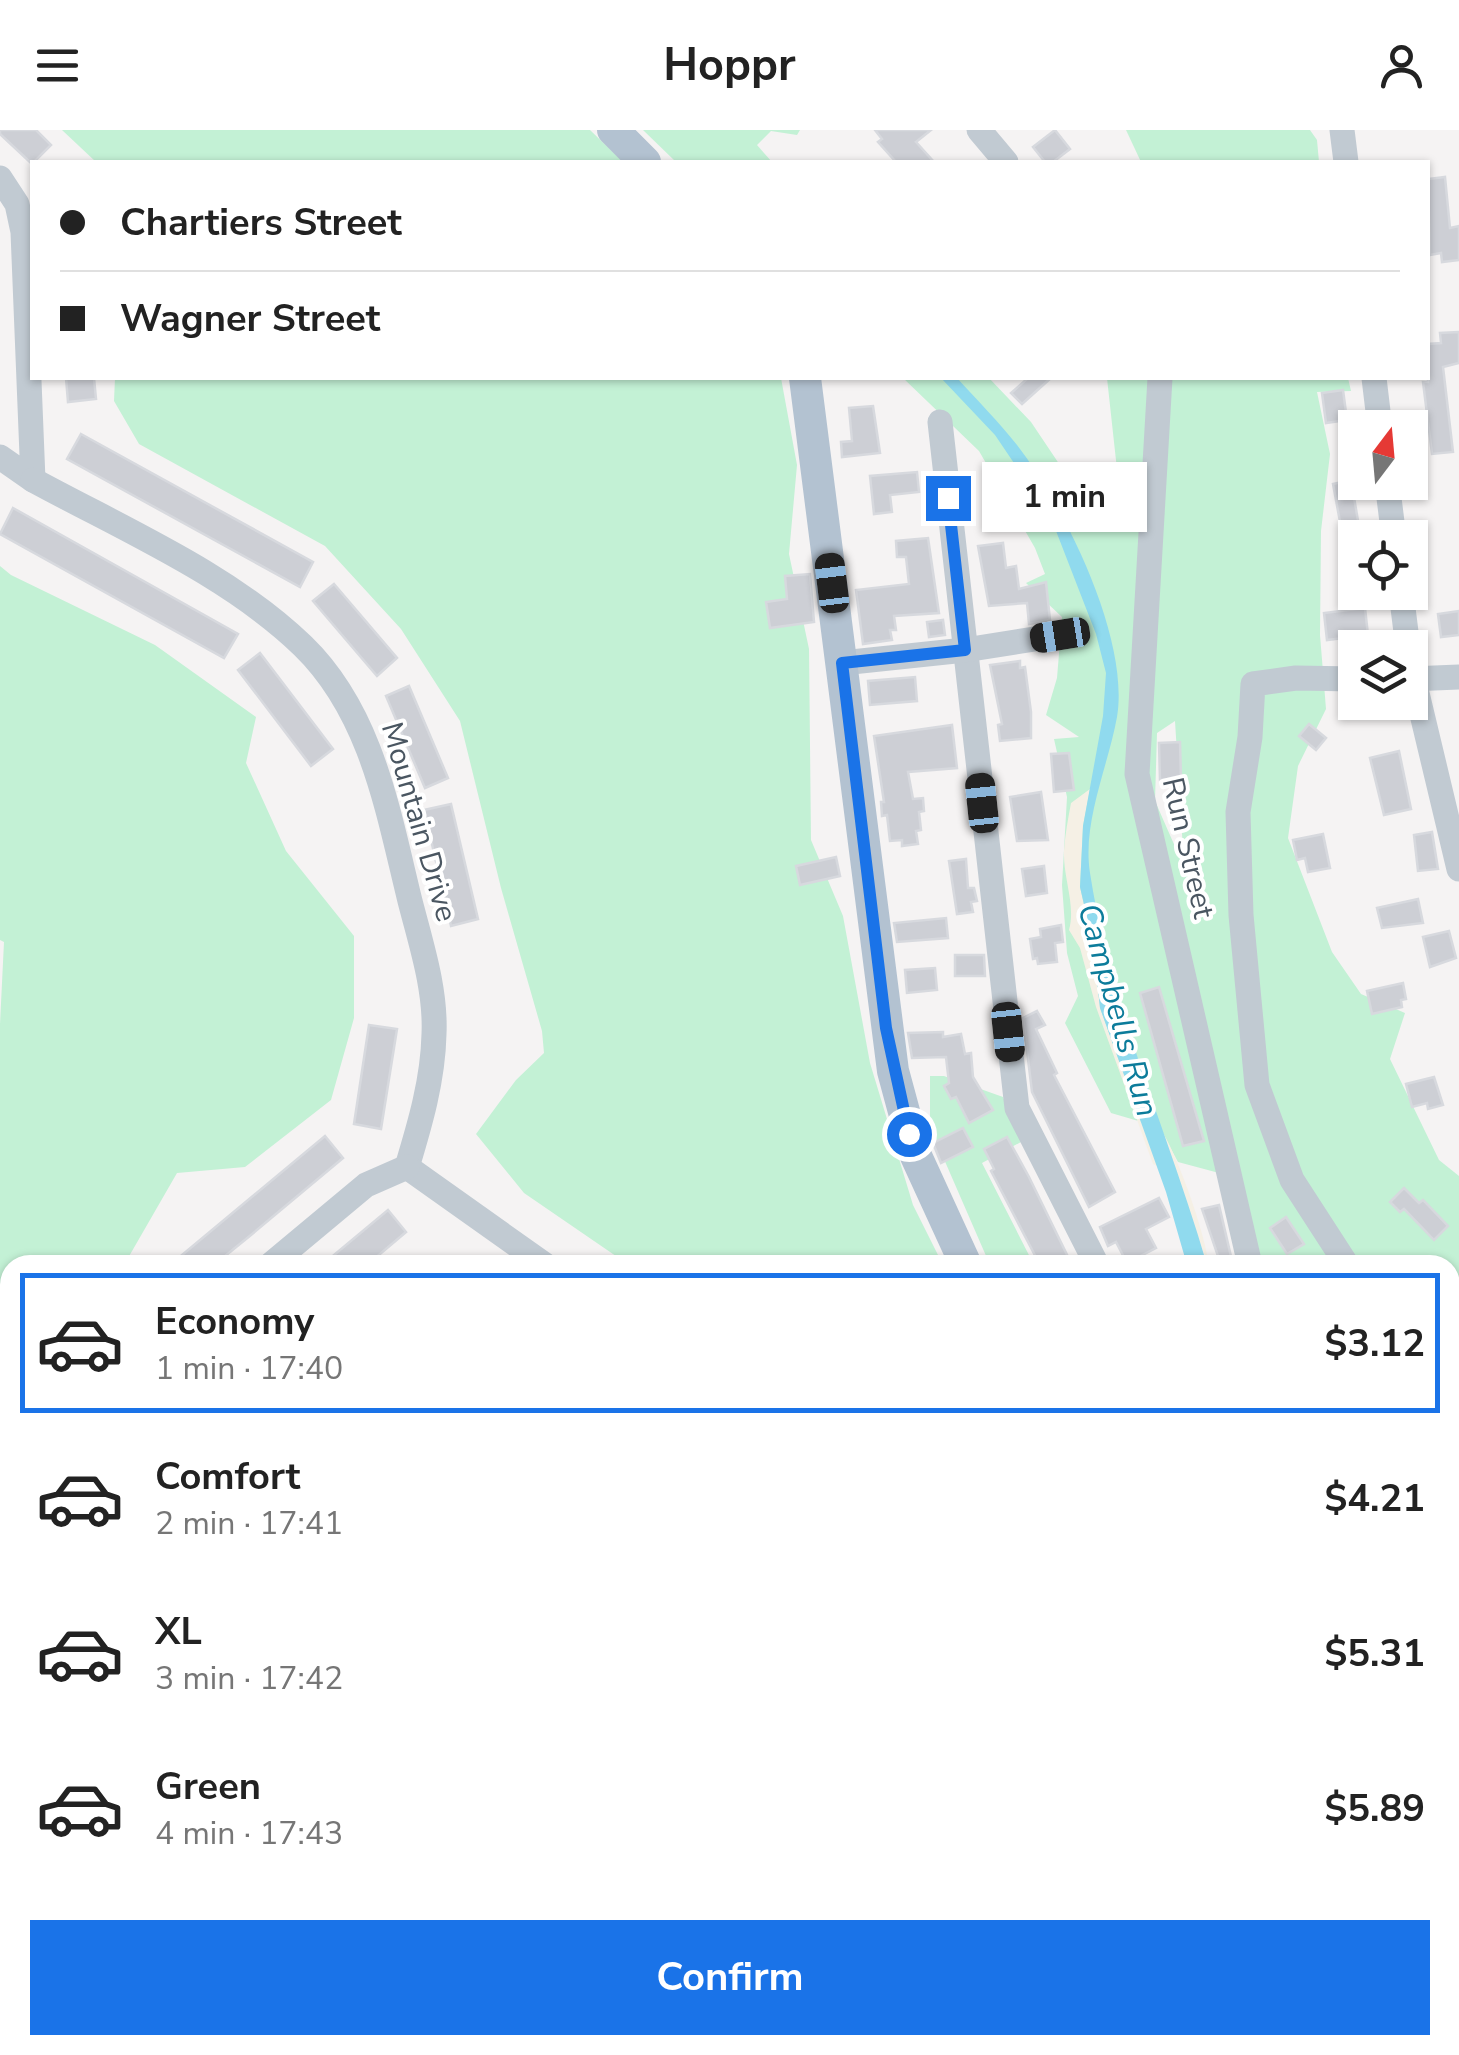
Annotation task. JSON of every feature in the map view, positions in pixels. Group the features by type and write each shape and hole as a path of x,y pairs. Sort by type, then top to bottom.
{"main road":[{"path":"613,130 642,160"},
{"path":"805,380 894,1071 916,1156 961,1255"}],"street":[{"path":"978,130 1004,160"},
{"path":"1342,130 1346,160"},
{"path":"0,178 16,204 23,232 34,480"},
{"name":"Run Street","path":"1160,380 1136,774 1248,1255"},
{"path":"1374,380 1378,410"},
{"path":"940,422 1016,1108 1093,1255"},
{"name":"Mountain Drive","path":"0,458 214,579 270,616 306,649 342,695 364,736 383,792 432,990 434,1034 425,1107 407,1167"},
{"path":"842,663 1060,635"},
{"path":"1428,675 1459,677"},
{"path":"1338,679 1296,678 1253,684 1250,737 1238,812 1241,915 1257,1085 1292,1180 1341,1255"},
{"path":"1422,720 1459,869"},
{"path":"282,1255 366,1186 407,1167 531,1255"}],"green space":[{"path":"62,130 590,130 621,160 94,160"},
{"path":"643,130 800,130 797,135 771,131 757,145 770,160 674,160"},
{"path":"1126,130 1310,130 1317,140 1319,160 1140,160"},
{"path":"115,380 781,380 797,465 789,554 809,649 811,840 843,916 870,1063 913,1205 938,1255 614,1255 524,1193 476,1134 516,1080 544,1053 542,1031 501,888 460,721 401,629 325,546 139,444 114,401"},
{"path":"905,380 991,380 1031,422 1082,498 1120,497 1107,380 1348,380 1351,391 1317,392 1330,454 1321,531 1320,635 1326,709 1298,766 1288,838 1332,952 1361,994 1405,1013 1390,1059 1439,1160 1459,1176 1459,1255 1253,1255 1219,1173 1178,1162 1159,1127 1111,1113 1065,1023 1078,996 1067,953 1062,885 1067,797 1054,739 1079,737 1046,715 1057,678 1062,617 1026,583 1045,574 1035,548 979,451","holes":["1175,721 1184,867 1155,801 1157,733"]},
{"path":"0,566 11,575 155,645 256,717 246,763 286,851 354,936 354,1018 331,1100 245,1167 177,1173 130,1255 0,1255 4,942 0,940"},
{"path":"930,1076 944,1076 1003,1097 1021,1142 982,1163 1029,1255 986,1255 930,1127"}],"sand":[{"path":"1090,789 1083,826 1080,887 1093,944 1100,1008 1157,1166 1153,1164 1096,1007 1080,948 1069,930 1071,911 1064,861 1067,827 1071,803"},
{"path":"1159,1127 1190,1194 1204,1255"}],"water":[{"name":"Campbells Run","path":"943,380 959,380 1036,471 1073,538 1104,613 1114,650 1117,717 1093,814 1090,873 1099,924 1126,1022 1204,1255 1184,1255 1166,1192 1100,1008 1093,944 1080,887 1083,826 1103,716 1106,673 1096,634 1051,518 995,435"}],"building":[{"path":"0,130 36,130 51,145 30,162"},
{"path":"875,130 931,130 916,142 932,160 894,160 878,142 882,139"},
{"path":"1055,130 1070,149 1056,160 1043,160 1033,147"},
{"path":"1445,177 1450,228 1459,226 1459,260 1442,262 1441,253 1430,255 1430,179"},
{"path":"1459,332 1459,363 1443,367 1453,452 1432,454 1423,382 1430,380 1430,344 1441,343 1440,333"},
{"path":"66,380 94,380 96,399 68,402"},
{"path":"1026,380 1049,380 1022,404 1011,393"},
{"path":"1343,390 1346,410 1338,410 1338,421 1326,423 1322,393"},
{"path":"873,406 880,453 842,457 841,442 852,441 849,408"},
{"path":"81,434 313,562 300,587 67,459"},
{"path":"917,472 919,492 890,495 892,512 874,514 870,476"},
{"path":"1338,483 1338,500 1354,500 1358,520 1340,520 1333,484"},
{"path":"13,508 238,634 224,658 0,534"},
{"path":"928,538 939,613 894,616 896,630 890,630 892,640 863,644 856,590 909,584 906,557 897,557 896,541"},
{"path":"1003,543 1006,568 1016,566 1019,589 1046,582 1050,620 1029,624 1027,603 989,606 978,546"},
{"path":"810,574 814,622 770,628 766,602 787,599 785,576"},
{"path":"334,584 397,658 377,676 313,601"},
{"path":"1365,610 1367,630 1338,630 1338,639 1327,640 1324,613"},
{"path":"1459,611 1459,635 1441,637 1438,614"},
{"path":"943,620 945,635 929,637 927,622"},
{"path":"260,653 333,749 311,766 238,670"},
{"path":"1020,661 1020,668 1025,667 1031,738 1000,741 998,725 1002,724 990,665"},
{"path":"915,677 917,701 870,705 868,681"},
{"path":"409,686 448,778 425,788 386,696"},
{"path":"1309,724 1326,738 1316,750 1299,736"},
{"path":"952,725 957,768 908,772 913,799 923,798 924,811 919,812 921,830 916,831 918,844 902,846 902,840 890,841 887,815 882,816 884,802 874,736"},
{"path":"1180,742 1181,779 1160,780 1159,743"},
{"path":"1399,751 1411,809 1384,815 1370,758"},
{"path":"1069,753 1074,790 1054,792 1051,754"},
{"path":"1041,792 1048,840 1017,841 1010,797"},
{"path":"451,804 478,919 451,926 424,810"},
{"path":"1432,832 1438,869 1418,871 1414,835"},
{"path":"1323,834 1330,868 1308,872 1305,858 1297,860 1293,840"},
{"path":"836,857 840,876 800,885 796,866"},
{"path":"966,859 968,888 974,888 977,901 971,902 973,912 957,914 949,861"},
{"path":"1044,866 1047,893 1026,896 1022,869"},
{"path":"1418,899 1423,923 1382,928 1377,908"},
{"path":"946,918 948,938 897,942 894,923"},
{"path":"1061,925 1063,942 1055,943 1057,962 1038,964 1037,958 1033,959 1030,939 1041,937 1040,929"},
{"path":"1449,931 1456,958 1430,967 1423,937"},
{"path":"955,955 984,955 985,976 955,976"},
{"path":"935,968 937,990 907,993 905,970"},
{"path":"1403,983 1406,999 1401,1000 1402,1007 1372,1014 1367,991"},
{"path":"1159,987 1204,1141 1183,1146 1140,993"},
{"path":"1037,1011 1045,1025 1036,1029 1057,1073 1054,1075 1115,1192 1089,1207 1032,1092 1023,1018"},
{"path":"369,1025 397,1029 381,1129 354,1124"},
{"path":"943,1032 943,1037 961,1034 965,1054 971,1053 973,1077 993,1110 969,1123 956,1097 951,1099 944,1086 949,1083 946,1057 912,1058 908,1033"},
{"path":"1434,1077 1443,1105 1428,1109 1427,1103 1412,1107 1406,1084"},
{"path":"963,1128 973,1147 941,1163 933,1143"},
{"path":"325,1136 343,1158 226,1255 182,1255"},
{"path":"1007,1137 1067,1255 1035,1255 991,1171 994,1169 984,1149"},
{"path":"1404,1188 1419,1203 1423,1200 1448,1226 1434,1240 1404,1209 1400,1212 1390,1202"},
{"path":"1159,1198 1169,1217 1146,1229 1156,1248 1142,1255 1123,1255 1116,1242 1108,1246 1100,1227"},
{"path":"1219,1205 1231,1255 1218,1255 1202,1209"},
{"path":"388,1210 406,1232 379,1255 334,1255"},
{"path":"1286,1217 1304,1244 1287,1254 1270,1228"}],"route":[{"path":"909,1134 886,1028 842,663 965,650 948,498"}]}
